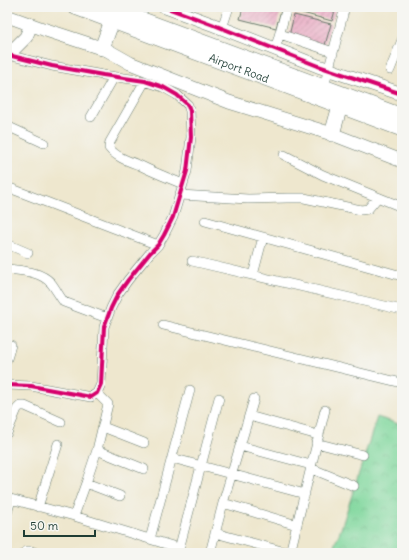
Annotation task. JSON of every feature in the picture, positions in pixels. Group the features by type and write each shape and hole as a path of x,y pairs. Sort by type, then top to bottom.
{"main road":[{"name":"Airport Road","path":"75,7 113,11 402,116"},
{"name":"Airport Road","path":"113,11 340,106 402,129"},
{"path":"102,48 113,11"},
{"path":"332,134 340,106"}],"street":[{"path":"165,7 329,70 402,94"},
{"path":"222,28 229,7"},
{"path":"275,50 287,7"},
{"path":"324,87 345,7"},
{"path":"7,16 102,48 130,63 229,102 332,134 402,161"},
{"path":"7,56 26,37 31,25"},
{"path":"280,34 333,52"},
{"path":"390,70 402,40"},
{"path":"7,56 52,66 145,81 163,87 177,95 188,105 190,111 191,137 187,171 173,217 158,245 118,294 107,318 104,327 101,384 97,392 91,396 31,386 7,385"},
{"path":"91,117 114,77"},
{"path":"145,81 110,142 109,148 120,157 183,184"},
{"path":"7,126 44,143"},
{"path":"284,155 323,174 402,207"},
{"path":"7,187 158,245"},
{"path":"180,195 248,199 304,198 361,210 368,209 378,197"},
{"path":"204,221 402,276"},
{"path":"253,275 263,237"},
{"path":"7,244 28,253"},
{"path":"192,261 402,310"},
{"path":"7,269 32,272 39,275 52,284 64,302 107,318"},
{"path":"163,325 402,383"},
{"path":"7,359 11,345"},
{"path":"150,539 190,390"},
{"path":"74,516 97,450 108,404 97,392"},
{"path":"7,513 9,499 74,516 150,539 178,550 219,398"},
{"path":"210,553 223,503 254,399"},
{"path":"7,433 17,409 20,406 25,406 61,422"},
{"path":"216,533 289,553 325,410"},
{"path":"249,416 363,455"},
{"path":"103,427 144,442"},
{"path":"38,507 58,444"},
{"path":"240,446 310,466 354,486"},
{"path":"97,450 144,469"},
{"path":"172,458 305,494"},
{"path":"86,483 120,496"},
{"path":"223,503 297,525"},
{"path":"25,553 26,551 31,551 36,553"}],"green space":[{"path":"377,417 402,425 402,553 331,553 341,529"}],"building":[{"path":"243,7 282,7 276,28 240,19"},
{"path":"296,7 336,7 332,21 295,11"},
{"path":"294,15 331,24 325,45 289,36"}],"cycle path":[{"path":"165,7 318,66 402,94"},
{"path":"7,385 31,386 91,397 97,393 101,384 104,327 118,294 158,245 173,217 187,171 191,137 190,111 188,105 177,95 163,87 145,81 52,66 8,55"}]}
